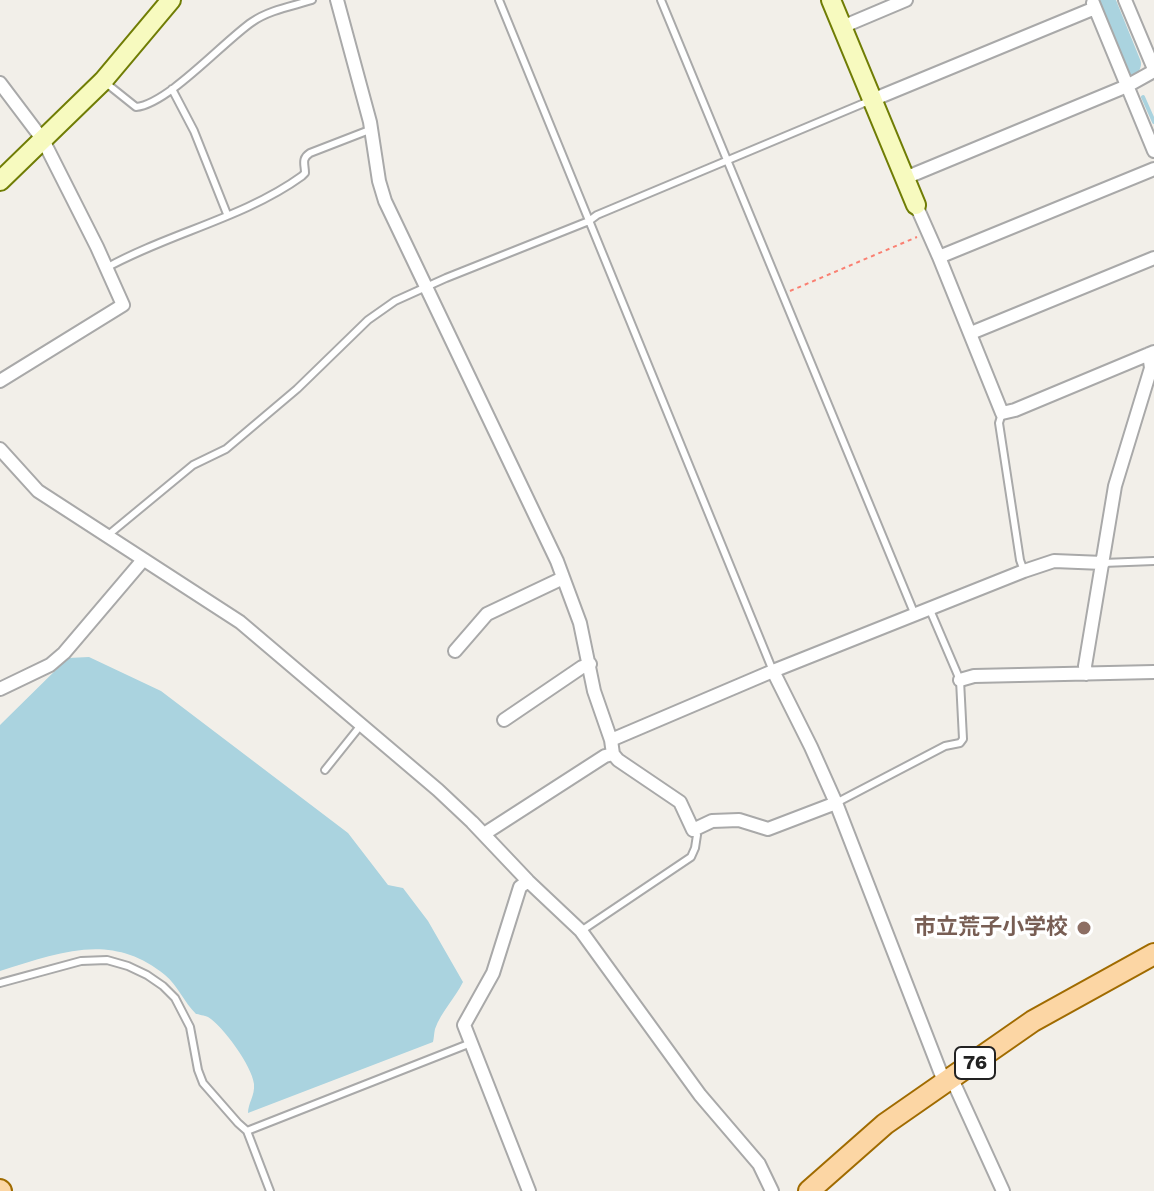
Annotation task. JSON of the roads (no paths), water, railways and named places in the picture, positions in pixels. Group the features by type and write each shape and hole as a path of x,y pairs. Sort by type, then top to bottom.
{"main road":[{"name":"76","path":"809,1191 885,1124 1033,1021 1154,954"}],"street":[{"path":"0,181 103,81 171,0"},
{"path":"337,0 372,129 385,201 557,561 580,623 594,691 613,754 680,802 693,830 712,821 739,820 768,829 836,803"},
{"path":"831,0 1002,413 1152,353 1151,368 1112,497 1086,674"},
{"path":"842,27 906,0"},
{"path":"905,178 1127,86 1154,70 1125,0"},
{"path":"872,100 1093,4 1154,151"},
{"path":"0,83 43,140 123,305 0,381"},
{"path":"939,257 1154,169"},
{"path":"971,333 1154,258"},
{"path":"0,449 38,491 240,622 438,790 484,834 581,931 691,1084 759,1164 772,1191"},
{"path":"0,689 50,665 64,653 143,560"},
{"path":"611,740 773,671 1024,571 1054,561 1103,563"},
{"path":"455,651 487,614 563,578"},
{"path":"504,720 590,664"},
{"path":"773,671 836,803 948,1082 1003,1191"},
{"path":"960,680 974,676 1154,672"},
{"path":"484,834 605,756 613,754"},
{"path":"528,881 520,887 489,982 464,1025 529,1191"}],"lane":[{"path":"103,81 136,107 144,105 172,89 257,18 312,0"},
{"path":"499,0 773,671"},
{"path":"661,0 915,615"},
{"path":"172,89 194,131 227,214"},
{"path":"107,536 193,465 226,449 297,389 368,320 395,301 872,100"},
{"path":"106,268 134,252 264,200 305,173 305,156 372,129"},
{"path":"1002,413 999,423 1024,571"},
{"path":"1103,563 1154,561"},
{"path":"836,803 963,739 960,680 930,610"},
{"path":"325,770 361,725"},
{"path":"581,931 691,857 697,835 693,830"},
{"path":"0,983 81,961 107,960 128,966 163,986 175,998 190,1027 203,1083 247,1131 270,1191"},
{"path":"247,1131 471,1043"}],"water":[{"path":"89,657 161,691 348,833 388,885 403,888 428,921 463,982 435,1029 433,1042 248,1113 254,1084 236,1047 208,1017 196,1014 165,975 145,961 125,953 84,950 0,971 0,725 68,658"}],"waterway":[{"path":"1103,0 1129,64"},
{"path":"1143,97 1154,122"}],"place":[{"name":"市立荒子小学校","path":"1084,928"}]}
